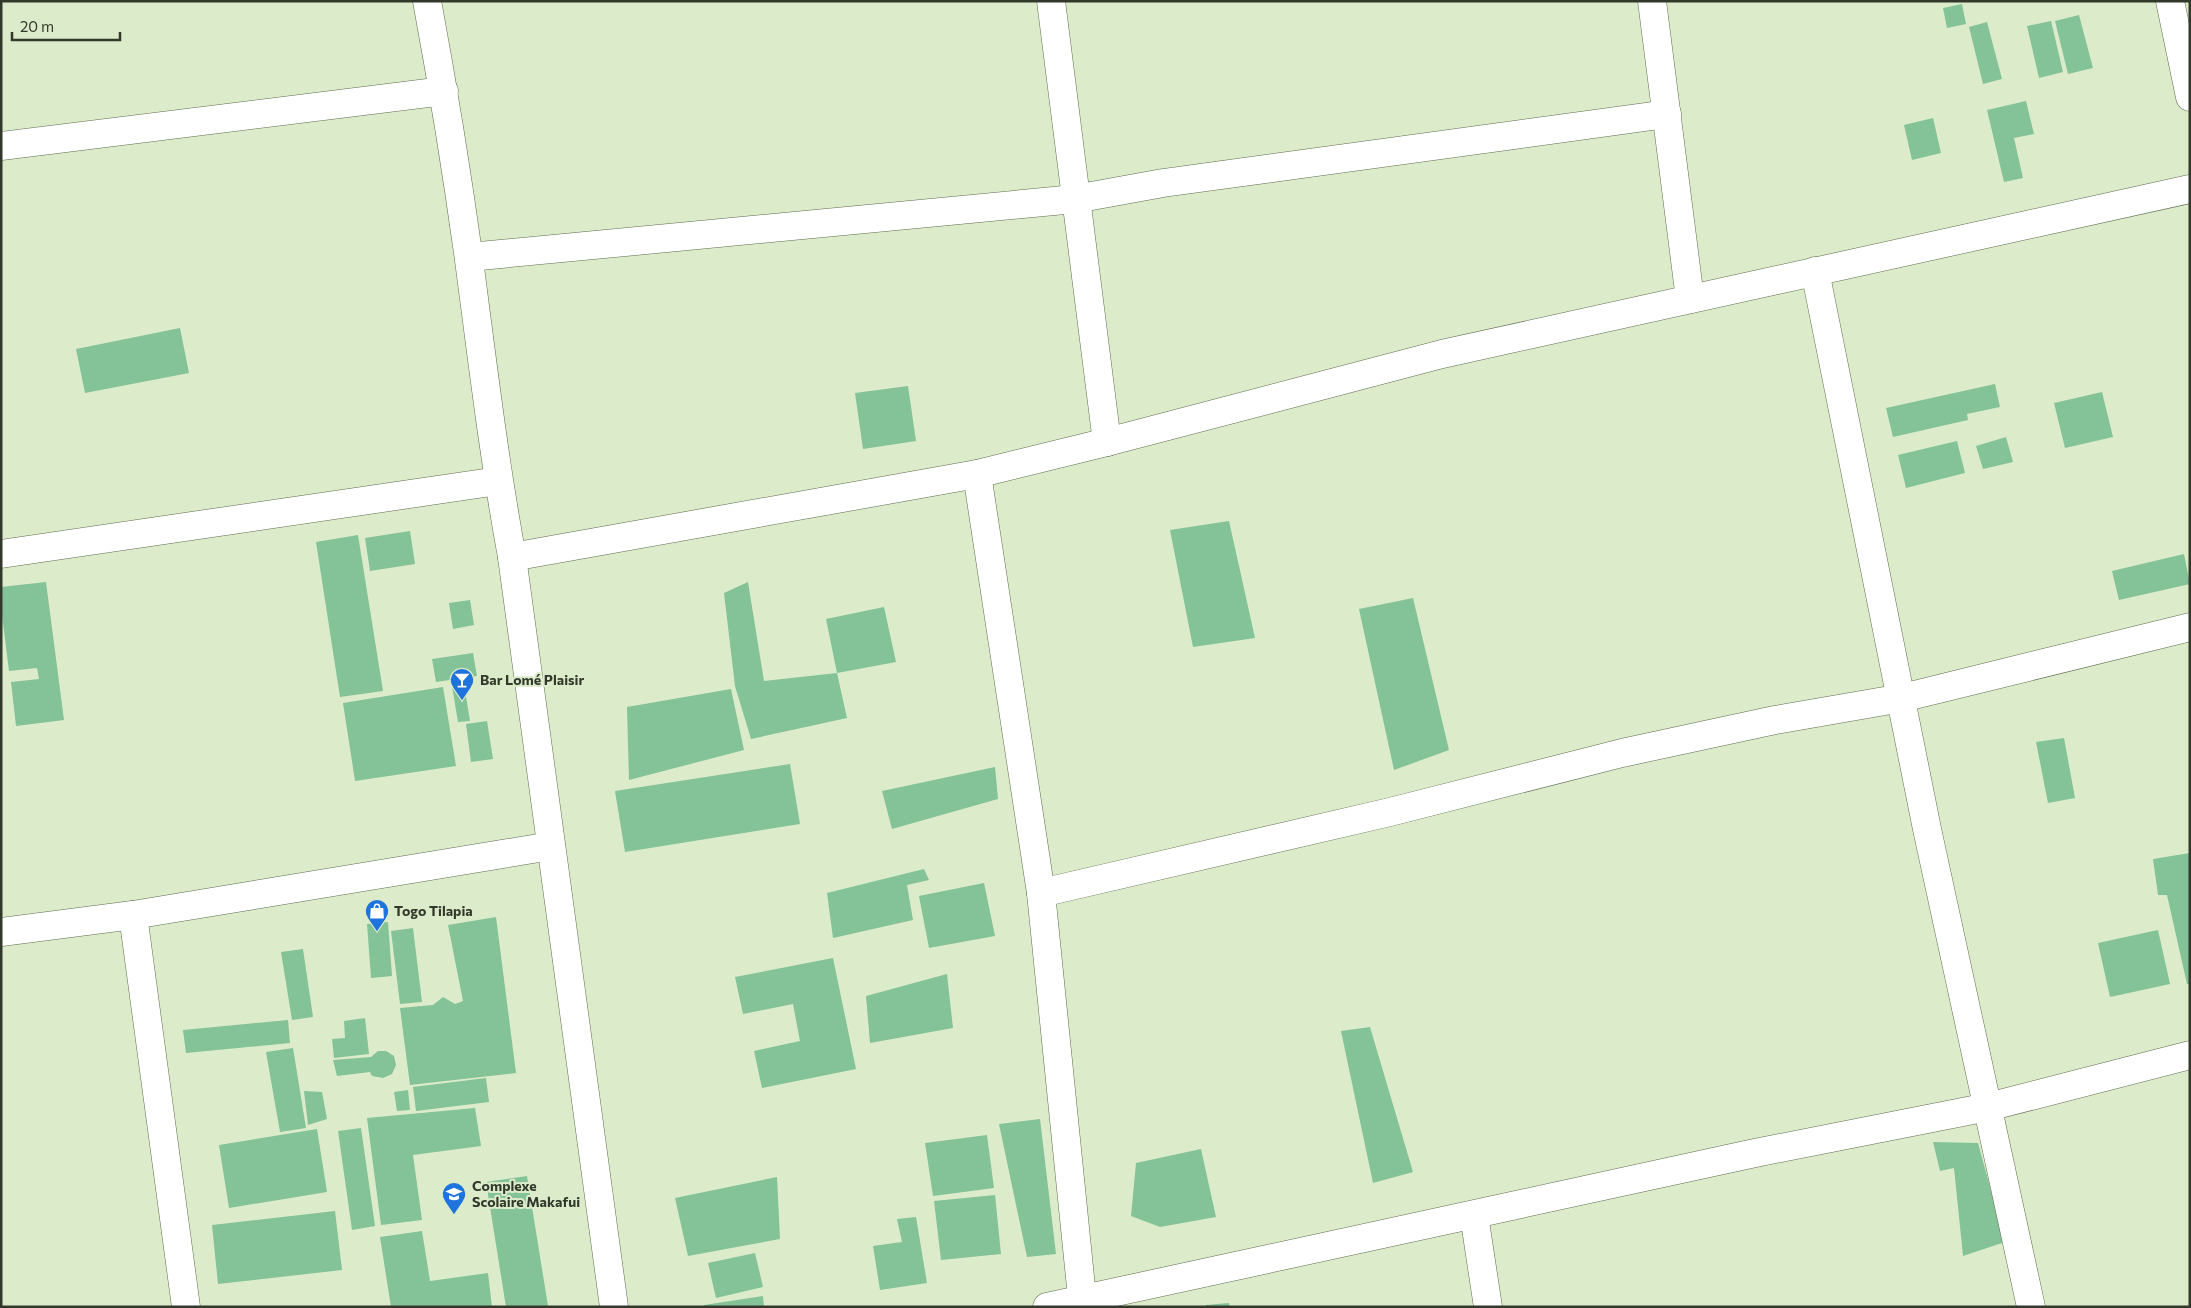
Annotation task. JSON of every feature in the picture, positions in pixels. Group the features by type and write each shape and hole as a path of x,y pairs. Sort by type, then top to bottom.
{"street":[{"path":"427,1 444,91 498,481 512,557 614,1307"},
{"path":"1051,1 1107,442"},
{"path":"1652,1 1690,299"},
{"path":"2170,1 2190,97"},
{"path":"1,146 444,91"},
{"path":"468,258 1075,199 1163,183 1667,114"},
{"path":"512,557 977,474 1442,354 2190,189"},
{"path":"1815,272 1927,829 2031,1307"},
{"path":"977,474 1041,893 1082,1304"},
{"path":"1,554 498,481"},
{"path":"1041,893 1390,812 1622,753 1776,720 1902,698 2190,627"},
{"path":"1,932 133,915 551,846"},
{"path":"133,915 186,1307"},
{"path":"1046,1307 1082,1304 1755,1153 1988,1107 2190,1054"},
{"path":"1474,1215 1488,1307"}],"building":[{"path":"1962,4 1966,24 1947,28 1943,8"},
{"path":"2079,15 2093,68 2068,74 2055,21"},
{"path":"2051,21 2063,72 2039,78 2027,26"},
{"path":"1987,22 2002,79 1983,84 1969,27"},
{"path":"2026,101 2034,134 2014,138 2023,178 2004,182 1987,110"},
{"path":"1933,118 1941,153 1912,160 1904,125"},
{"path":"180,328 189,373 85,393 76,349"},
{"path":"1995,384 2000,407 1967,414 1968,420 1893,437 1886,408"},
{"path":"908,386 916,441 863,449 855,393"},
{"path":"2102,392 2113,437 2065,448 2054,403"},
{"path":"2006,437 2013,462 1983,469 1976,446"},
{"path":"1957,441 1965,473 1906,488 1898,455"},
{"path":"1229,521 1255,638 1193,647 1170,530"},
{"path":"410,531 415,564 370,571 365,538"},
{"path":"358,535 383,691 340,697 316,542"},
{"path":"2184,554 2190,584 2119,600 2112,571"},
{"path":"46,582 64,720 16,726 11,682 39,679 37,668 9,671 1,607 1,587"},
{"path":"748,582 764,681 837,673 847,718 751,739 735,686 724,593"},
{"path":"1413,598 1449,750 1394,770 1359,609"},
{"path":"470,600 474,625 453,629 449,603"},
{"path":"884,607 896,662 837,673 826,619"},
{"path":"473,653 477,676 436,682 432,659"},
{"path":"464,684 470,721 458,722 452,686"},
{"path":"443,687 456,766 355,781 343,703"},
{"path":"731,689 744,750 629,780 627,707"},
{"path":"487,721 493,759 471,762 466,724"},
{"path":"2064,738 2075,798 2048,803 2036,742"},
{"path":"790,764 800,824 625,852 615,791"},
{"path":"995,767 998,799 892,829 882,791"},
{"path":"2190,853 2190,984 2187,984 2167,895 2158,895 2153,859"},
{"path":"924,869 929,880 907,885 913,920 833,938 827,893"},
{"path":"984,883 995,936 929,948 919,896"},
{"path":"496,917 516,1073 410,1085 400,1008 433,1005 443,997 455,1004 463,1001 448,925"},
{"path":"388,922 392,976 371,978 367,924"},
{"path":"413,928 422,1002 400,1004 391,931"},
{"path":"2158,930 2170,984 2110,997 2098,943"},
{"path":"303,949 313,1017 292,1020 281,952"},
{"path":"833,958 856,1069 762,1088 754,1051 800,1041 793,1004 743,1014 735,977"},
{"path":"947,974 953,1028 870,1043 866,996"},
{"path":"365,1018 369,1054 334,1058 332,1039 345,1038 344,1021"},
{"path":"288,1020 290,1043 186,1053 183,1030"},
{"path":"1370,1027 1413,1172 1373,1183 1341,1031"},
{"path":"293,1048 306,1128 280,1132 266,1052"},
{"path":"378,1051 386,1051 394,1056 396,1065 392,1074 383,1078 372,1076 370,1072 337,1076 333,1060 371,1057"},
{"path":"486,1078 489,1102 416,1111 413,1087"},
{"path":"408,1090 410,1110 397,1111 394,1092"},
{"path":"304,1091 322,1092 327,1119 308,1125"},
{"path":"475,1108 481,1146 413,1155 422,1220 381,1225 367,1118"},
{"path":"1040,1119 1056,1254 1027,1257 999,1124"},
{"path":"361,1128 375,1226 352,1230 338,1131"},
{"path":"317,1129 327,1192 229,1208 219,1145"},
{"path":"987,1135 994,1188 933,1196 925,1143"},
{"path":"1933,1142 1978,1143 2005,1242 1963,1256 1954,1168 1940,1171"},
{"path":"1201,1149 1216,1217 1160,1227 1131,1216 1136,1163"},
{"path":"527,1176 548,1306 506,1307 486,1182"},
{"path":"777,1177 780,1239 688,1256 675,1198"},
{"path":"995,1195 1001,1254 941,1260 934,1201"},
{"path":"335,1211 342,1270 218,1284 212,1225"},
{"path":"916,1217 927,1283 880,1290 873,1246 902,1242 897,1219"},
{"path":"422,1231 430,1281 488,1273 492,1307 391,1307 380,1237"},
{"path":"755,1253 763,1287 716,1298 708,1263"},
{"path":"763,1296 764,1307 704,1307 704,1305"},
{"path":"1229,1303 1230,1307 1206,1307 1206,1305"}],"place":[{"name":"Bar Lomé Plaisir","path":"462,701"},
{"name":"Togo Tilapia","path":"377,932"},
{"name":"Complexe Scolaire Makafui","path":"454,1215"}]}
